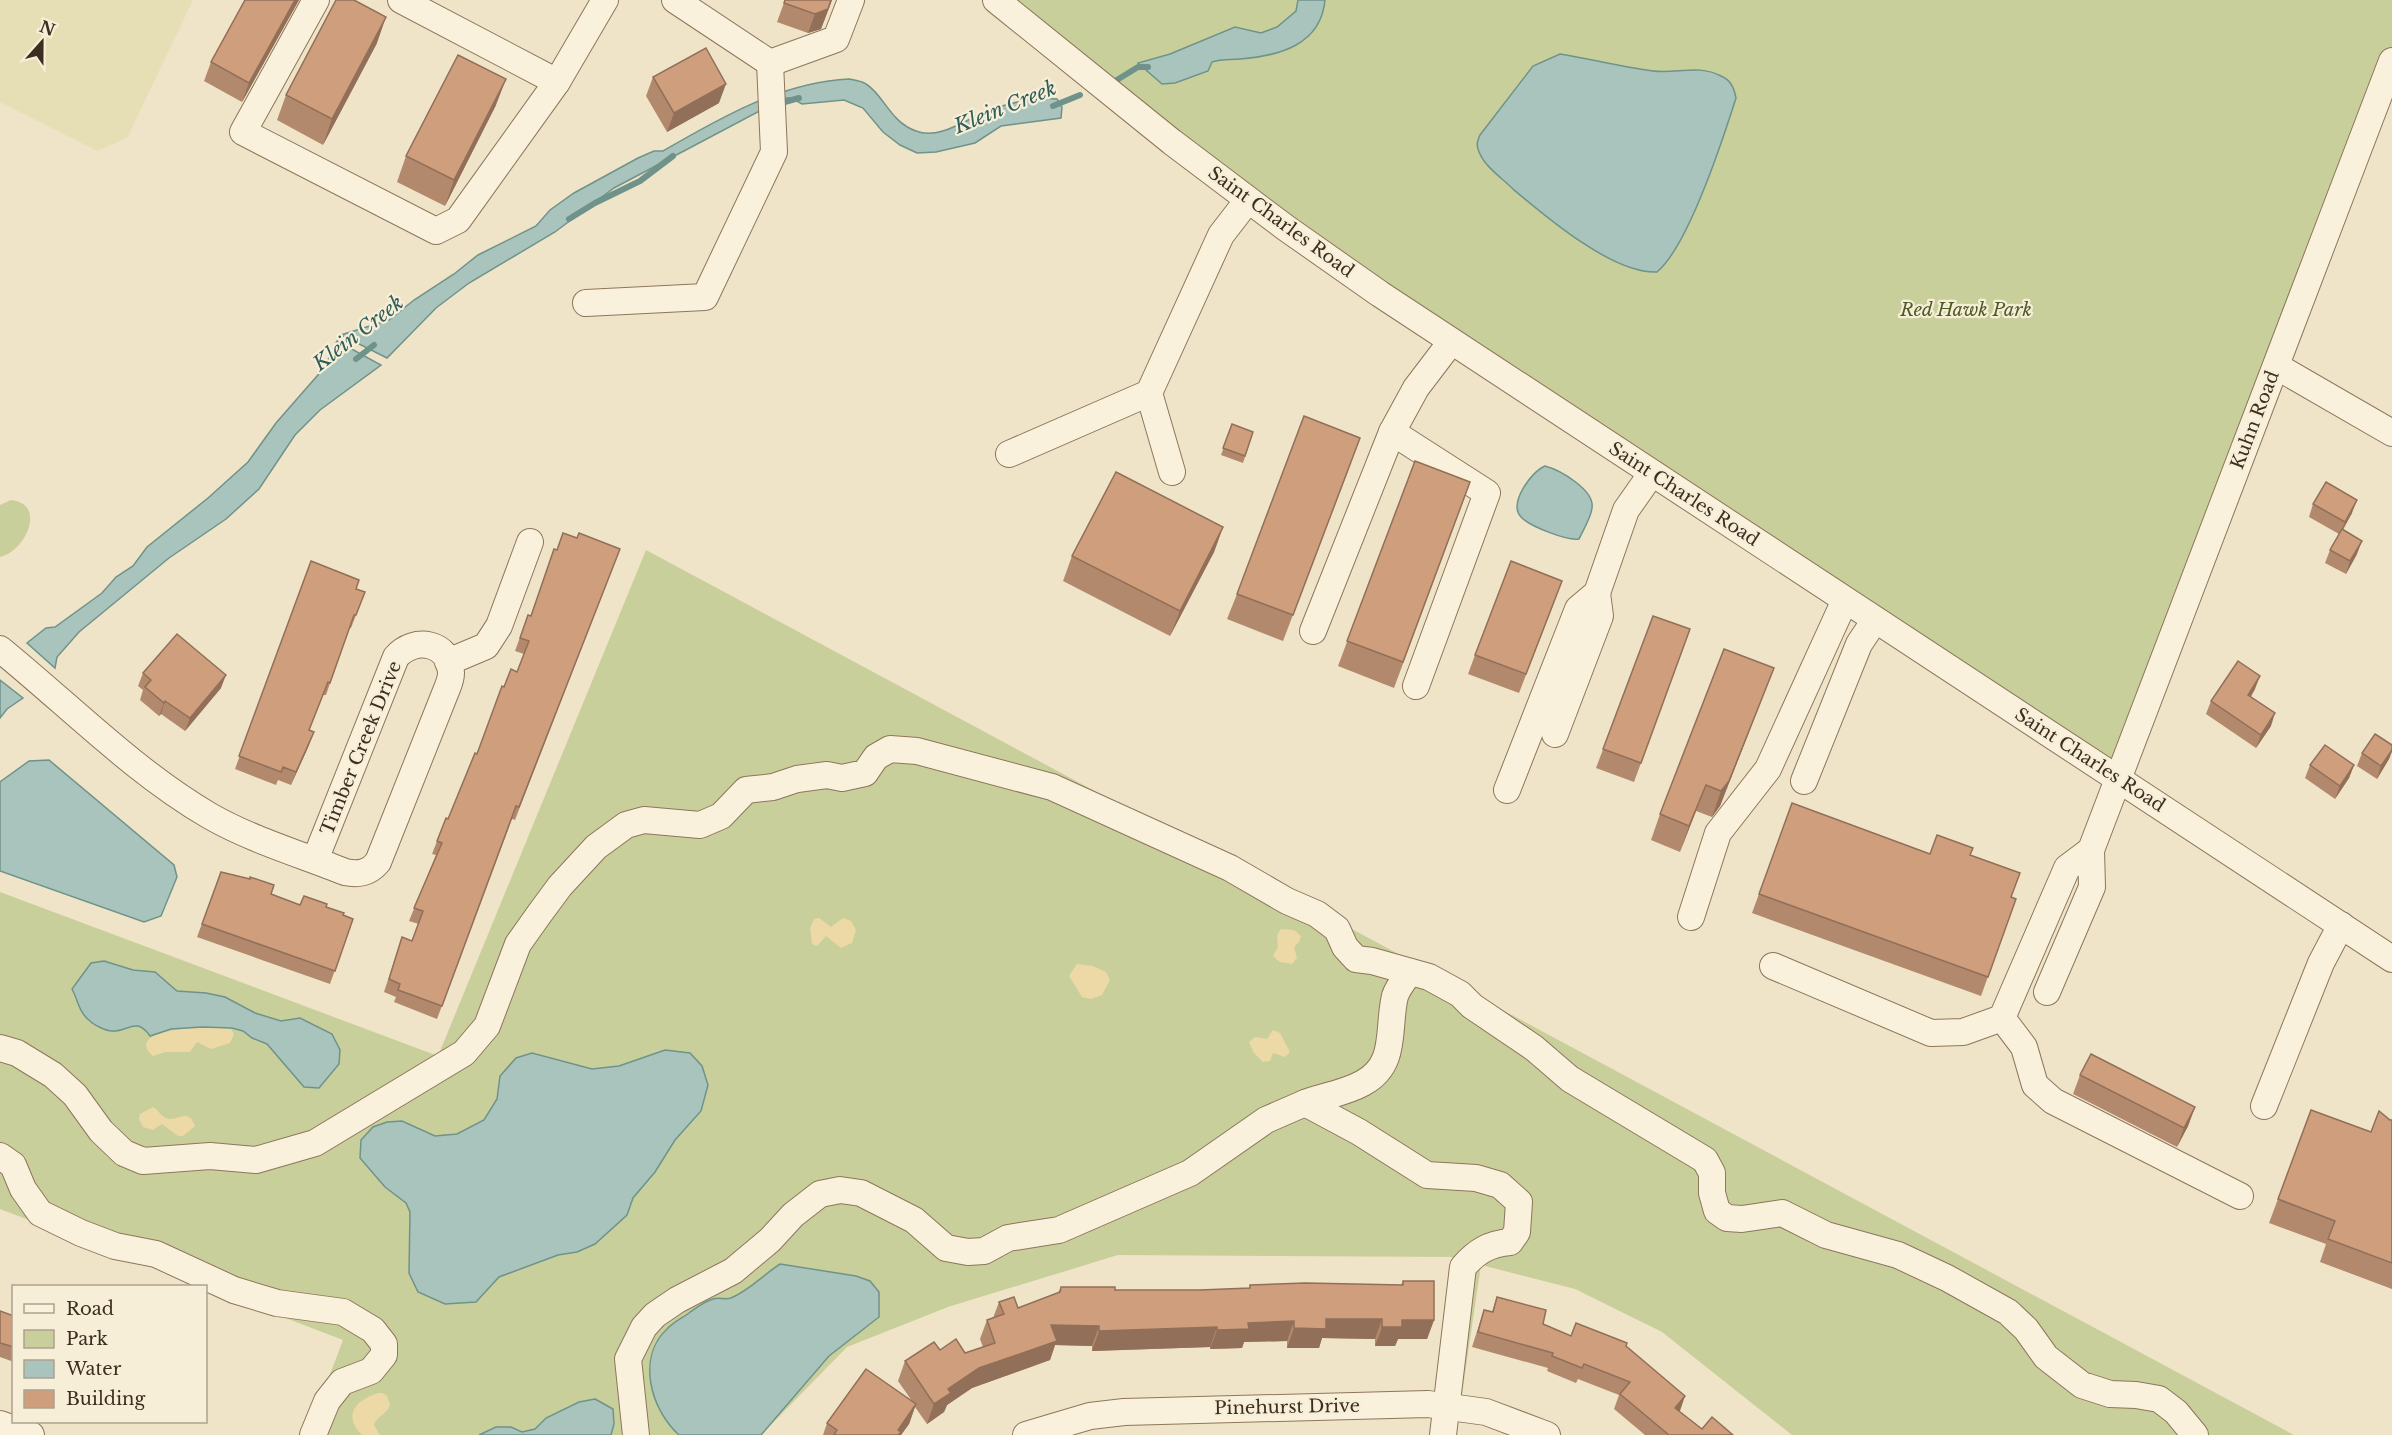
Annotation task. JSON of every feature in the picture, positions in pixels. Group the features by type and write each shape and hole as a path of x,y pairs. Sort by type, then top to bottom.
{"street":[{"path":"316,0 243,132 436,231 458,220 557,82 605,0"},
{"path":"675,0 770,63"},
{"path":"770,63 836,39 851,0"},
{"name":"Saint Charles Road","path":"996,0 1104,89 1248,200 1451,342 2392,959"},
{"path":"403,1 557,82"},
{"name":"Kuhn Road","path":"2091,850 2392,61"},
{"path":"586,303 705,297 774,152 770,63"},
{"path":"1172,472 1149,393 1221,235 1248,200"},
{"path":"1313,631 1392,432 1416,388 1451,342"},
{"path":"2276,366 2392,433"},
{"path":"1008,454 1149,393"},
{"path":"1392,432 1487,493 1416,686"},
{"path":"1555,734 1600,616 1597,593 1626,510 1652,472"},
{"path":"0,649 163,786 211,816 249,835 315,860 356,874 366,872 378,862 446,691 450,678 448,662 486,646 499,626 530,542"},
{"path":"1507,790 1578,609 1597,593"},
{"path":"1691,917 1718,833 1768,769 1845,600"},
{"path":"1804,781 1859,644 1875,620"},
{"name":"Timber Creek Drive","path":"315,860 396,657 402,649 413,644 424,644 438,649 448,662"},
{"path":"0,1048 17,1053 53,1075 75,1095 101,1131 124,1153 143,1161 210,1156 256,1160 289,1152 315,1143 464,1053 487,1026 518,944 540,912 560,886 596,847 626,825 644,820 700,825 721,816 746,790 773,787 797,779 827,775 842,778 865,773 876,758 890,749 917,752 1053,787 1230,868 1287,901 1317,914 1337,929 1345,947 1356,959 1372,961 1429,977 1460,994 1472,1006 1534,1048 1570,1079 1705,1160 1712,1173 1712,1193 1717,1211 1727,1218 1742,1219 1782,1213 1826,1235 1898,1255 2008,1312 2026,1329 2046,1357 2082,1385 2110,1394 2159,1399 2176,1412 2195,1435"},
{"path":"2047,992 2092,887 2091,850"},
{"path":"1773,966 1931,1033 1963,1032 2002,1018 2067,868 2091,850"},
{"path":"2264,1106 2321,963 2341,926"},
{"path":"636,1435 628,1359 644,1327 655,1314 677,1300 733,1271 770,1240 793,1215 820,1194 840,1190 861,1193 914,1220 946,1248 968,1252 984,1251 1008,1238 1059,1230 1190,1173 1266,1120 1305,1103 1365,1082 1384,1066 1390,1045 1390,1024 1396,993 1410,972"},
{"path":"2002,1018 2024,1047 2035,1085 2053,1101 2240,1196"},
{"path":"1305,1103 1359,1132 1427,1175 1476,1178 1500,1185 1519,1202 1517,1232 1510,1242 1493,1244 1475,1253 1463,1267 1443,1435"},
{"path":"0,1156 13,1166 23,1189 40,1213 81,1233 115,1246 156,1254 234,1290 277,1303 343,1312 373,1330 384,1344 384,1355 371,1371 342,1382 327,1401 313,1435"},
{"name":"Pinehurst Drive","path":"1026,1435 1090,1416 1124,1412 1428,1404 1486,1412 1547,1435"},
{"path":"0,1424 31,1435"}],"shaded area":[{"path":"0,0 193,0 127,138 97,151 0,102"}],"green space":[{"name":"Red Hawk Park","path":"999,0 2392,0 2392,53 2119,782 1268,219"},
{"path":"11,500 22,503 28,510 29,528 18,546 0,557 0,505"},
{"path":"646,550 2294,1435 1792,1435 1662,1332 1575,1289 1481,1265 1456,1435 1432,1435 1455,1257 1118,1255 948,1307 847,1347 761,1435 307,1435 343,1340 207,1288 207,1285 199,1285 0,1209 0,892 438,1056"}],"sand":[{"path":"819,918 831,927 843,918 851,921 856,930 852,943 841,948 826,936 817,946 812,944 810,928 814,919"},
{"path":"1281,929 1294,930 1301,936 1294,947 1297,958 1292,964 1280,962 1273,956 1278,947 1277,935"},
{"path":"1077,964 1093,966 1106,972 1110,980 1102,995 1091,999 1082,997 1069,976"},
{"path":"207,1026 231,1029 234,1034 230,1043 211,1049 197,1042 190,1052 165,1052 153,1056 147,1047 148,1041 165,1032"},
{"path":"1273,1030 1280,1033 1290,1052 1285,1057 1273,1053 1270,1061 1263,1062 1254,1053 1249,1042 1255,1037 1267,1039"},
{"path":"153,1107 168,1119 188,1117 195,1126 183,1136 178,1136 162,1124 153,1130 143,1127 139,1119 140,1114"},
{"path":"378,1393 387,1396 390,1405 374,1425 380,1435 362,1435 353,1421 354,1409 363,1400"}],"water":[{"path":"1298,0 1325,0 1322,15 1316,28 1307,38 1283,51 1269,55 1212,62 1208,71 1175,83 1162,84 1138,63 1170,54 1235,27 1261,33 1277,27 1296,11"},
{"path":"1560,54 1653,71 1712,72 1730,82 1733,88 1736,98 1703,191 1681,240 1657,272 1621,264 1581,242 1513,189 1489,167 1479,152 1477,144 1480,135 1533,66"},
{"path":"849,79 866,84 907,127 925,133 943,131 977,115 1012,103 1030,100 1057,99 1062,107 1061,118 1001,126 975,143 936,152 917,153 900,145 883,132 863,108 844,100 802,104 791,98 784,98 614,188 555,232 469,283 436,308 387,358 341,335 389,320 478,255 536,226 550,210 574,193 638,158 654,151 663,151 707,126 776,94 824,82"},
{"path":"337,341 381,365 320,410 295,435 259,489 226,519 169,558 79,632 57,657 55,668 27,643 46,628 55,627 102,593 116,577 133,566 147,547 248,462 276,423 324,368"},
{"path":"1545,466 1575,482 1588,494 1592,508 1579,539 1566,538 1540,528 1525,521 1518,511 1517,504 1523,488 1534,474"},
{"path":"0,680 23,698 7,709 0,718"},
{"path":"49,760 174,865 177,877 161,916 144,922 0,871 0,782 29,761"},
{"path":"104,961 133,970 155,972 177,991 225,997 255,1013 281,1021 300,1018 332,1034 340,1050 339,1064 319,1088 304,1087 267,1044 252,1038 243,1031 232,1028 202,1027 171,1029 150,1036 145,1030 136,1026 118,1031 100,1028 83,1014 72,989 91,963"},
{"path":"665,1050 690,1053 702,1066 708,1085 701,1111 675,1140 655,1172 633,1198 627,1215 595,1244 499,1277 476,1302 445,1304 418,1292 409,1273 410,1212 406,1203 385,1187 360,1158 361,1140 373,1127 387,1122 402,1121 435,1136 457,1134 484,1120 497,1099 500,1076 516,1058 532,1053 592,1069 619,1066"},
{"path":"780,1264 856,1276 870,1281 879,1292 879,1317 829,1356 761,1435 679,1435 661,1412 651,1384 652,1354 657,1341 672,1324 707,1301 718,1298 729,1299 738,1295"},
{"path":"595,1399 613,1409 614,1424 611,1435 479,1435 496,1427 511,1427 522,1432 535,1429 546,1418 579,1402"}],"building":[{"path":"245,0 295,0 249,83 211,62"},
{"path":"336,0 354,0 386,17 332,119 286,95"},
{"path":"785,0 831,0 828,9 815,14 784,3"},
{"path":"706,48 726,84 674,113 653,77"},
{"path":"458,55 506,79 454,180 406,156"},
{"path":"1304,416 1360,438 1293,615 1237,594"},
{"path":"1232,424 1253,432 1245,456 1223,448"},
{"path":"1415,461 1470,482 1403,662 1347,641"},
{"path":"1116,472 1223,527 1180,611 1072,556"},
{"path":"2326,482 2357,500 2345,522 2313,504"},
{"path":"2342,529 2362,541 2350,561 2330,550"},
{"path":"563,533 577,538 579,533 620,549 519,807 516,806 442,1006 398,990 400,984 389,979 402,937 412,941 423,911 414,908 442,843 437,841 446,818 448,819 475,753 477,754 502,686 504,687 511,669 517,672 529,641 520,638 528,615 531,616 554,549 557,550"},
{"path":"311,561 359,580 356,589 365,592 309,730 314,732 296,772 283,767 281,772 239,756"},
{"path":"1511,561 1562,581 1526,674 1475,655"},
{"path":"1653,616 1690,629 1641,763 1603,749"},
{"path":"177,634 226,675 190,718 165,701 164,703 145,687 151,680 143,673"},
{"path":"1724,649 1774,668 1729,781 1721,791 1706,785 1689,826 1660,814"},
{"path":"2238,661 2260,676 2248,695 2275,713 2261,735 2211,701"},
{"path":"2375,734 2392,745 2392,750 2381,766 2362,753"},
{"path":"2325,745 2354,765 2340,786 2310,765"},
{"path":"1792,803 1930,854 1937,835 1973,848 1970,855 2020,873 2011,897 2016,899 1988,977 1759,894"},
{"path":"221,872 250,879 250,877 274,885 271,894 300,905 304,896 327,904 326,907 344,913 343,915 353,919 335,971 202,924"},
{"path":"2091,1054 2195,1107 2184,1128 2080,1075"},
{"path":"2311,1110 2371,1132 2379,1111 2392,1120 2392,1263 2328,1239 2335,1221 2278,1199"},
{"path":"1403,1281 1434,1281 1434,1320 1402,1320 1402,1327 1382,1327 1382,1319 1326,1319 1326,1329 1294,1328 1294,1321 1248,1323 1249,1329 1217,1330 1217,1327 1099,1331 1099,1326 1051,1325 1057,1341 979,1368 948,1389 951,1393 934,1404 905,1361 934,1342 940,1350 956,1339 965,1353 995,1343 987,1320 1004,1314 999,1302 1014,1297 1018,1308 1060,1292 1061,1287 1115,1287 1115,1290 1200,1290 1305,1283 1403,1285"},
{"path":"1497,1297 1546,1310 1543,1324 1571,1336 1576,1323 1627,1343 1626,1346 1685,1396 1675,1408 1702,1429 1712,1417 1733,1435 1669,1435 1620,1394 1630,1382 1584,1364 1582,1368 1552,1356 1553,1353 1478,1332 1484,1310 1493,1312"},
{"path":"0,1311 12,1315 12,1346 0,1343"},
{"path":"866,1369 916,1404 898,1430 901,1432 898,1435 834,1435 837,1430 827,1423"}],"waterway":[{"name":"Klein Creek","path":"1112,83 1138,67 1148,67"},
{"name":"Klein Creek","path":"1053,106 1080,95"},
{"name":"Klein Creek","path":"781,103 799,98"},
{"name":"Klein Creek","path":"569,219 595,203 640,181 673,156"},
{"name":"Klein Creek","path":"356,359 374,345"}]}
